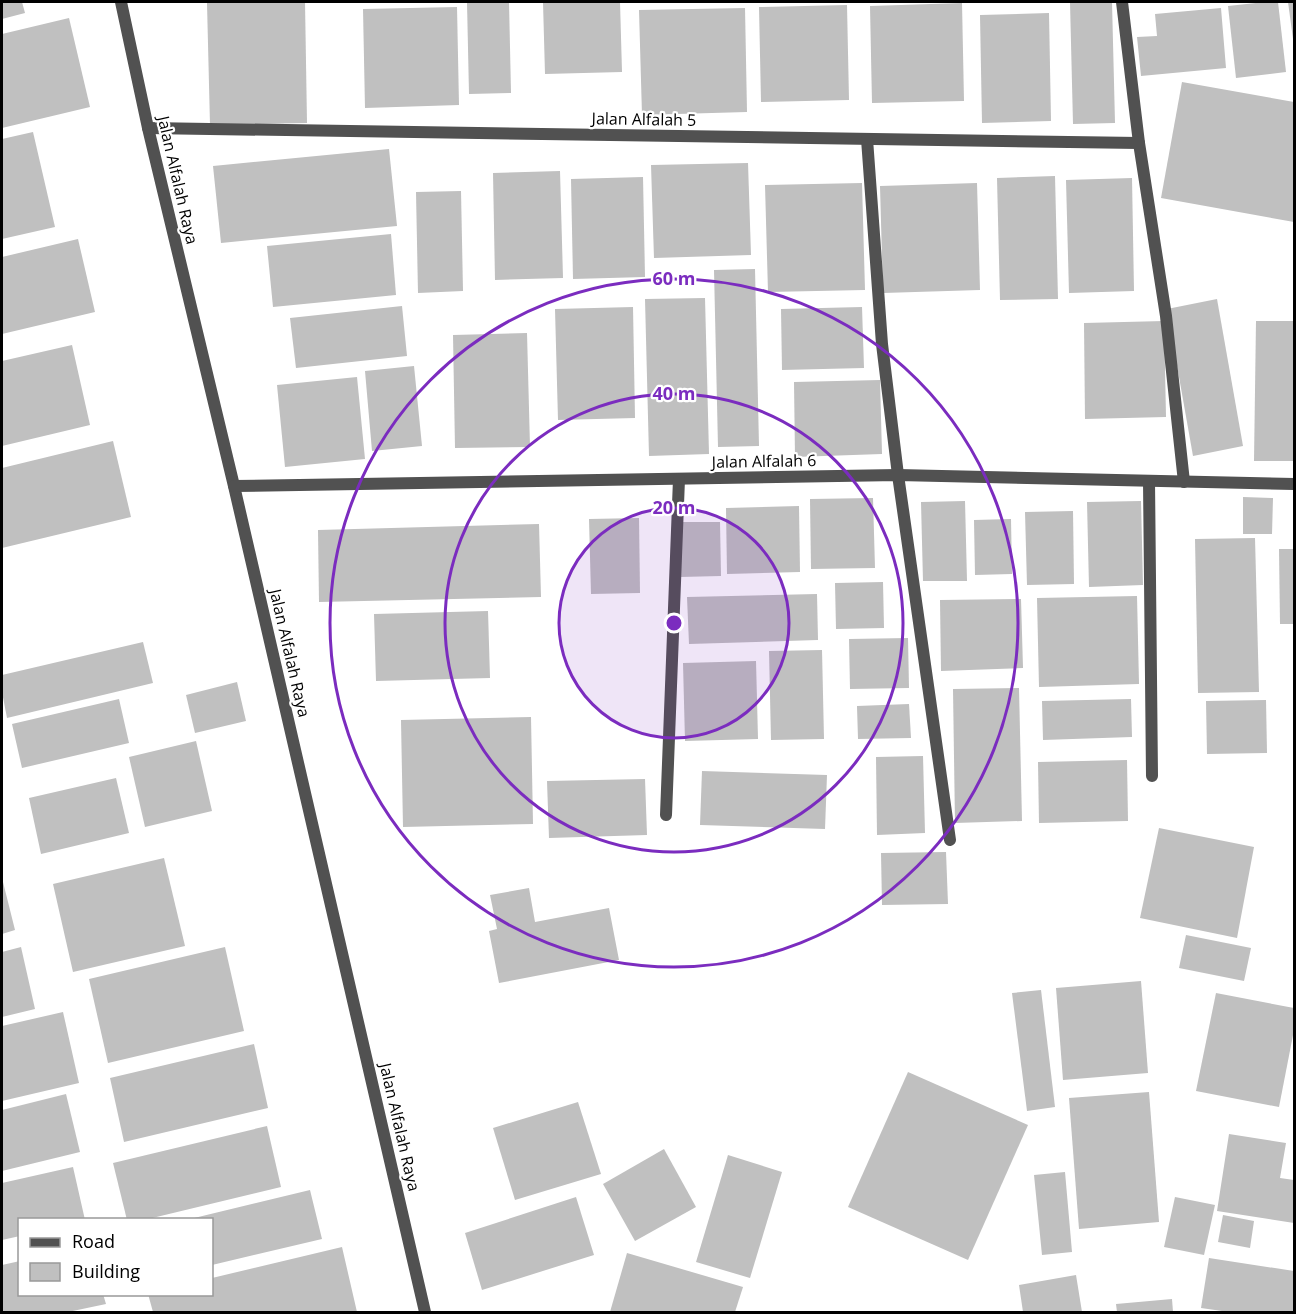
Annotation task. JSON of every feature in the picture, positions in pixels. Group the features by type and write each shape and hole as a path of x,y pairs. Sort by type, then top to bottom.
{"street":[{"name":"Jalan Alfalah Raya","path":"122,2 148,128 234,486 425,1312"},
{"path":"1122,2 1139,143 1166,316 1184,482"},
{"name":"Jalan Alfalah 5","path":"148,128 1139,143"},
{"path":"867,139 882,344 898,475 950,840"},
{"name":"Jalan Alfalah 6","path":"234,486 898,475 1294,484"},
{"path":"666,816 679,479"},
{"path":"1149,481 1152,776"}],"building":[{"path":"2,2 22,2 25,13 2,19"},
{"path":"305,2 307,123 210,125 207,3"},
{"path":"467,2 509,2 511,93 469,94"},
{"path":"543,2 620,2 622,72 545,74"},
{"path":"1070,2 1112,2 1115,123 1073,124"},
{"path":"1278,2 1286,72 1236,78 1228,6"},
{"path":"1288,2 1294,2 1293,39"},
{"path":"962,3 964,101 872,103 870,6"},
{"path":"847,5 849,100 761,102 759,7"},
{"path":"457,7 459,105 365,108 363,9"},
{"path":"745,8 747,112 642,115 639,10"},
{"path":"1221,8 1226,68 1141,76 1137,37 1157,36 1155,14"},
{"path":"1049,13 1051,121 982,123 980,15"},
{"path":"69,18 90,107 2,128 2,34"},
{"path":"1182,82 1294,102 1294,222 1161,198"},
{"path":"33,132 55,227 2,239 2,139"},
{"path":"389,149 397,226 221,243 213,166"},
{"path":"748,163 751,255 654,258 651,165"},
{"path":"560,171 563,278 495,280 493,173"},
{"path":"1055,176 1058,299 1000,300 997,178"},
{"path":"643,177 645,277 573,279 571,179"},
{"path":"1132,178 1134,291 1069,293 1066,180"},
{"path":"862,183 865,290 768,292 765,185"},
{"path":"977,183 980,290 883,293 880,186"},
{"path":"461,191 463,291 418,293 416,192"},
{"path":"391,234 396,295 273,307 267,246"},
{"path":"78,239 95,312 2,334 2,257"},
{"path":"755,269 759,446 718,447 714,270"},
{"path":"705,298 709,454 649,456 645,299"},
{"path":"1217,299 1243,446 1193,456 1167,309"},
{"path":"402,306 407,356 296,368 290,318"},
{"path":"633,307 635,418 558,420 555,309"},
{"path":"862,307 864,368 782,370 781,309"},
{"path":"1164,321 1166,417 1085,419 1084,323"},
{"path":"1256,321 1294,321 1294,461 1254,461"},
{"path":"527,333 530,447 455,448 453,335"},
{"path":"72,345 90,425 2,446 2,361"},
{"path":"414,366 422,446 372,451 365,371"},
{"path":"357,377 365,459 285,467 277,385"},
{"path":"880,380 882,454 795,457 794,382"},
{"path":"113,441 131,517 2,548 2,468"},
{"path":"1243,497 1273,498 1272,534 1243,534"},
{"path":"873,498 875,568 811,569 810,499"},
{"path":"965,501 967,581 923,581 921,502"},
{"path":"1141,501 1143,585 1089,587 1087,502"},
{"path":"799,506 800,572 727,574 726,508"},
{"path":"1073,511 1074,584 1027,585 1025,512"},
{"path":"639,518 640,593 591,594 589,519"},
{"path":"1011,519 1012,574 975,575 974,520"},
{"path":"679,522 720,522 721,576 680,577"},
{"path":"539,524 541,597 319,602 318,530"},
{"path":"1255,538 1259,692 1198,693 1195,539"},
{"path":"1279,549 1294,549 1294,624 1280,624"},
{"path":"883,582 884,628 836,629 835,583"},
{"path":"817,594 818,640 689,644 687,597"},
{"path":"1137,596 1139,684 1039,687 1037,598"},
{"path":"1021,599 1023,668 941,671 940,600"},
{"path":"488,611 490,678 376,681 374,614"},
{"path":"908,638 909,688 850,689 849,639"},
{"path":"143,642 153,683 7,718 2,692 2,675"},
{"path":"822,650 824,739 771,740 769,651"},
{"path":"756,661 758,739 685,741 683,663"},
{"path":"237,682 246,721 195,733 186,695"},
{"path":"1019,688 1022,821 955,823 953,689"},
{"path":"119,699 129,743 22,768 12,724"},
{"path":"1131,699 1132,737 1043,740 1042,701"},
{"path":"1266,700 1267,753 1207,754 1206,701"},
{"path":"909,704 911,738 858,739 857,706"},
{"path":"531,717 533,824 403,827 401,720"},
{"path":"196,741 212,811 145,827 129,757"},
{"path":"923,756 925,833 877,835 876,757"},
{"path":"1127,760 1128,821 1039,823 1038,762"},
{"path":"702,771 827,775 825,829 700,825"},
{"path":"116,778 129,833 41,854 29,798"},
{"path":"645,779 647,835 549,838 547,781"},
{"path":"1159,828 1254,847 1237,938 1140,918"},
{"path":"946,852 948,904 882,905 881,853"},
{"path":"164,858 185,946 73,972 53,884"},
{"path":"2,878 15,930 2,934"},
{"path":"529,888 535,922 609,908 619,960 499,983 489,931 497,929 490,895"},
{"path":"1186,935 1251,948 1244,981 1179,968"},
{"path":"21,947 35,1009 2,1017 2,952"},
{"path":"225,947 244,1031 108,1063 89,979"},
{"path":"1141,981 1148,1073 1063,1080 1056,988"},
{"path":"1041,990 1055,1107 1027,1111 1012,993"},
{"path":"1216,993 1294,1008 1294,1030 1279,1107 1196,1091"},
{"path":"63,1012 79,1083 2,1101 2,1026"},
{"path":"254,1044 268,1108 124,1142 110,1078"},
{"path":"908,1072 1028,1125 968,1260 848,1207"},
{"path":"1149,1092 1159,1222 1079,1229 1069,1098"},
{"path":"66,1094 80,1152 2,1171 2,1110"},
{"path":"578,1102 601,1174 515,1200 493,1128"},
{"path":"267,1126 281,1187 152,1218 127,1218 113,1163"},
{"path":"1229,1134 1286,1143 1280,1178 1294,1180 1294,1223 1217,1211"},
{"path":"664,1149 696,1207 635,1241 603,1184"},
{"path":"728,1155 782,1172 750,1278 696,1262"},
{"path":"73,1167 85,1218 18,1218 18,1236 2,1240 2,1183"},
{"path":"1065,1172 1072,1252 1042,1255 1034,1175"},
{"path":"310,1190 322,1239 213,1265 213,1218 194,1218"},
{"path":"576,1197 594,1255 482,1290 465,1233"},
{"path":"1175,1197 1215,1205 1204,1255 1164,1247"},
{"path":"1223,1215 1254,1221 1250,1248 1218,1242"},
{"path":"342,1247 357,1312 153,1312 149,1296 213,1296 213,1278"},
{"path":"627,1253 743,1287 735,1312 610,1312"},
{"path":"1209,1258 1294,1271 1294,1312 1229,1312 1201,1308"},
{"path":"18,1261 18,1296 104,1296 106,1304 68,1312 2,1312 2,1265"},
{"path":"1076,1275 1082,1312 1023,1312 1019,1285"},
{"path":"1172,1299 1173,1312 1117,1312 1116,1304"}]}
